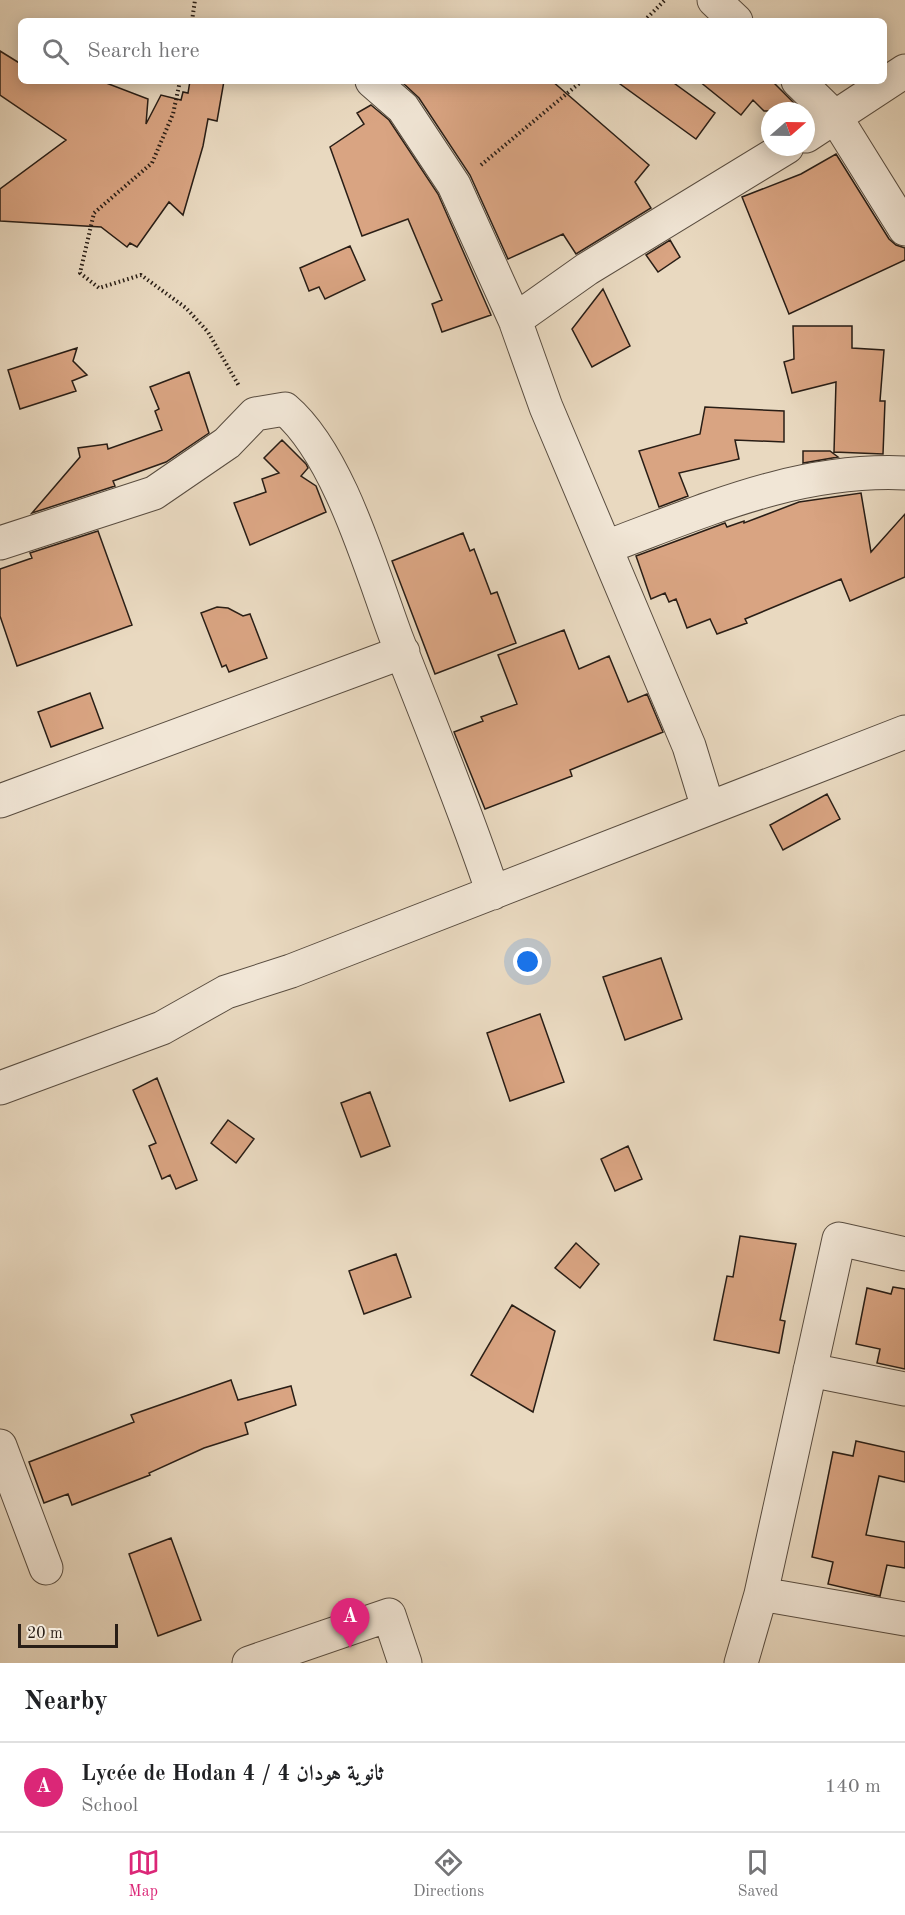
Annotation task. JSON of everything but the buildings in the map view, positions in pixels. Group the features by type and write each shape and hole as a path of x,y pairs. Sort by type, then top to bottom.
{"street":[{"path":"714,0 733,18"},
{"path":"887,83 905,71"},
{"path":"375,84 403,108 454,185 515,320 546,407 689,746 708,808"},
{"path":"801,84 836,118 905,229"},
{"path":"815,131 886,84"},
{"path":"515,320 587,268 772,156"},
{"path":"0,543 154,493 227,443 255,414 285,409 300,423 339,487 469,823 493,893"},
{"path":"606,547 737,499 806,479 870,472 905,474"},
{"path":"0,801 403,652"},
{"path":"0,1088 162,1028 226,992 291,971 905,732"},
{"path":"741,1663 761,1594 839,1239 905,1254"},
{"path":"810,1370 905,1389"},
{"path":"0,1446 46,1568"},
{"path":"761,1594 905,1618"},
{"path":"249,1663 388,1615 405,1663"}],"path":[{"path":"192,18 195,0"},
{"path":"647,18 665,0"},
{"path":"179,84 173,114 152,163 94,213 80,273 99,288 141,275 186,308 208,332 255,414"},
{"path":"454,185 509,143 578,84"}],"place":[{"name":"Lycée de Hodan 4 / ثانوية هودان 4","path":"350,1648"}]}
